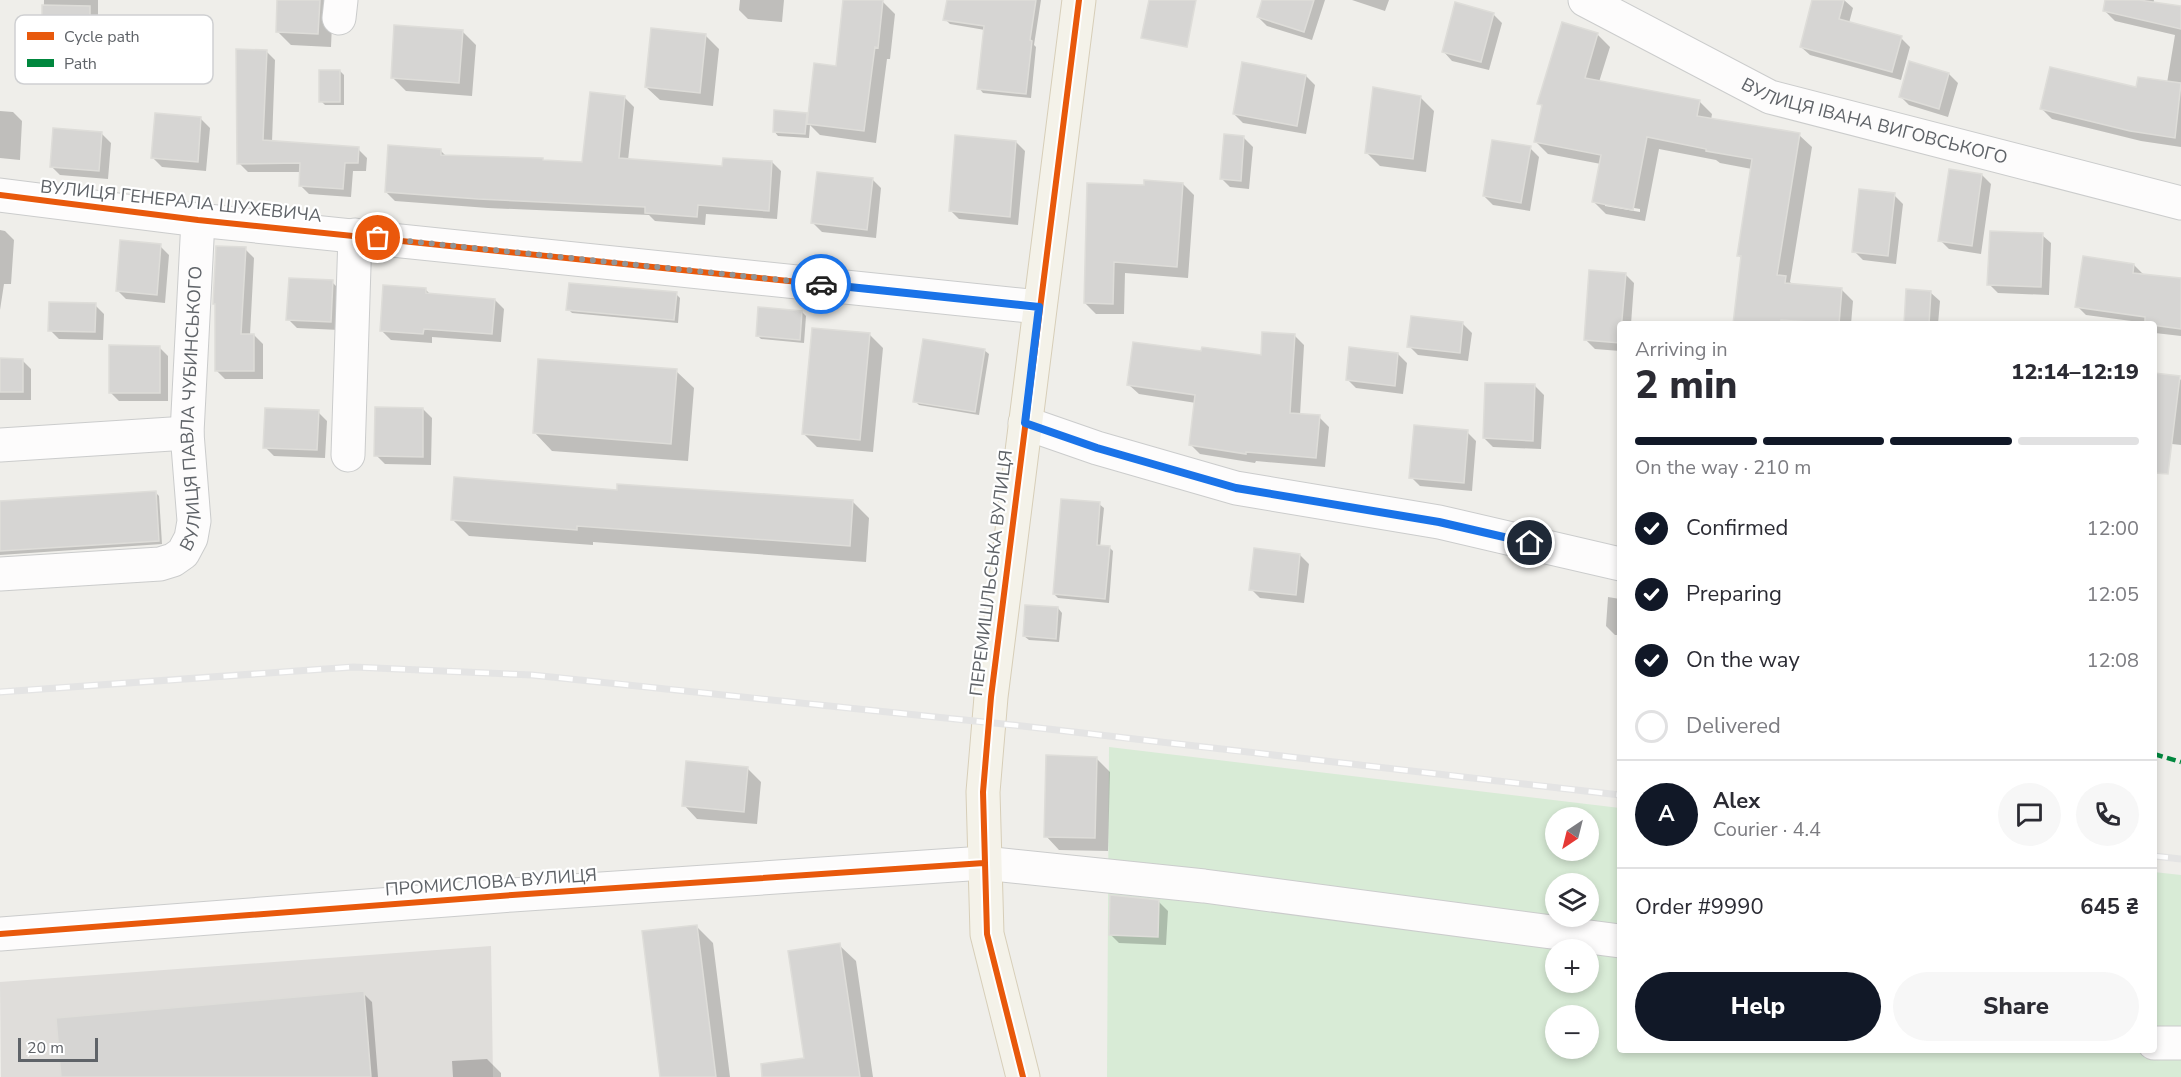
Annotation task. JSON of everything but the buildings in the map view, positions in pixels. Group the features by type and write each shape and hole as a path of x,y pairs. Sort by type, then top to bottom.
{"main road":[{"name":"ПЕРЕМИШЛЬСЬКА ВУЛИЦЯ","path":"1023,1077 987,934 982,792 991,697 1079,0"}],"street":[{"name":"ВУЛИЦЯ ІВАНА ВИГОВСЬКОГО","path":"1585,0 1618,8 1770,97 2181,203"},
{"name":"ВУЛИЦЯ ГЕНЕРАЛА ШУХЕВИЧА","path":"0,195 198,220 1039,307"},
{"name":"ВУЛИЦЯ ПАВЛА ЧУБИНСЬКОГО","path":"0,574 160,564 173,561 183,553 194,521 187,433 198,220"},
{"path":"348,455 355,236"},
{"path":"1025,423 1097,448 1236,488 1439,522 1617,563"},
{"path":"0,446 187,433"},
{"name":"ПРОМИСЛОВА ВУЛИЦЯ","path":"0,934 524,894 984,863 1204,886 1617,941"},
{"path":"2157,1043 2181,1043"}],"shaded area":[{"path":"491,946 493,1077 1,1077 0,982"}],"green space":[{"path":"1109,747 1617,808 1617,1053 2157,1053 2157,872 2181,875 2181,1077 1107,1077"}],"railway":[{"path":"0,692 353,667 532,675 1022,726 1617,795"},
{"path":"2157,856 2181,859"}],"marked path":[{"path":"2157,755 2181,762"}],"cycle path":[{"path":"1023,1077 987,934 983,792 991,697 1079,0"},
{"path":"0,195 198,220 1039,307"},
{"path":"0,934 512,895 984,863"}],"way so far":[{"path":"378,238 821,284"}],"route":[{"path":"821,284 1039,307 1025,423 1097,448 1236,488 1439,522 1530,543"}]}
